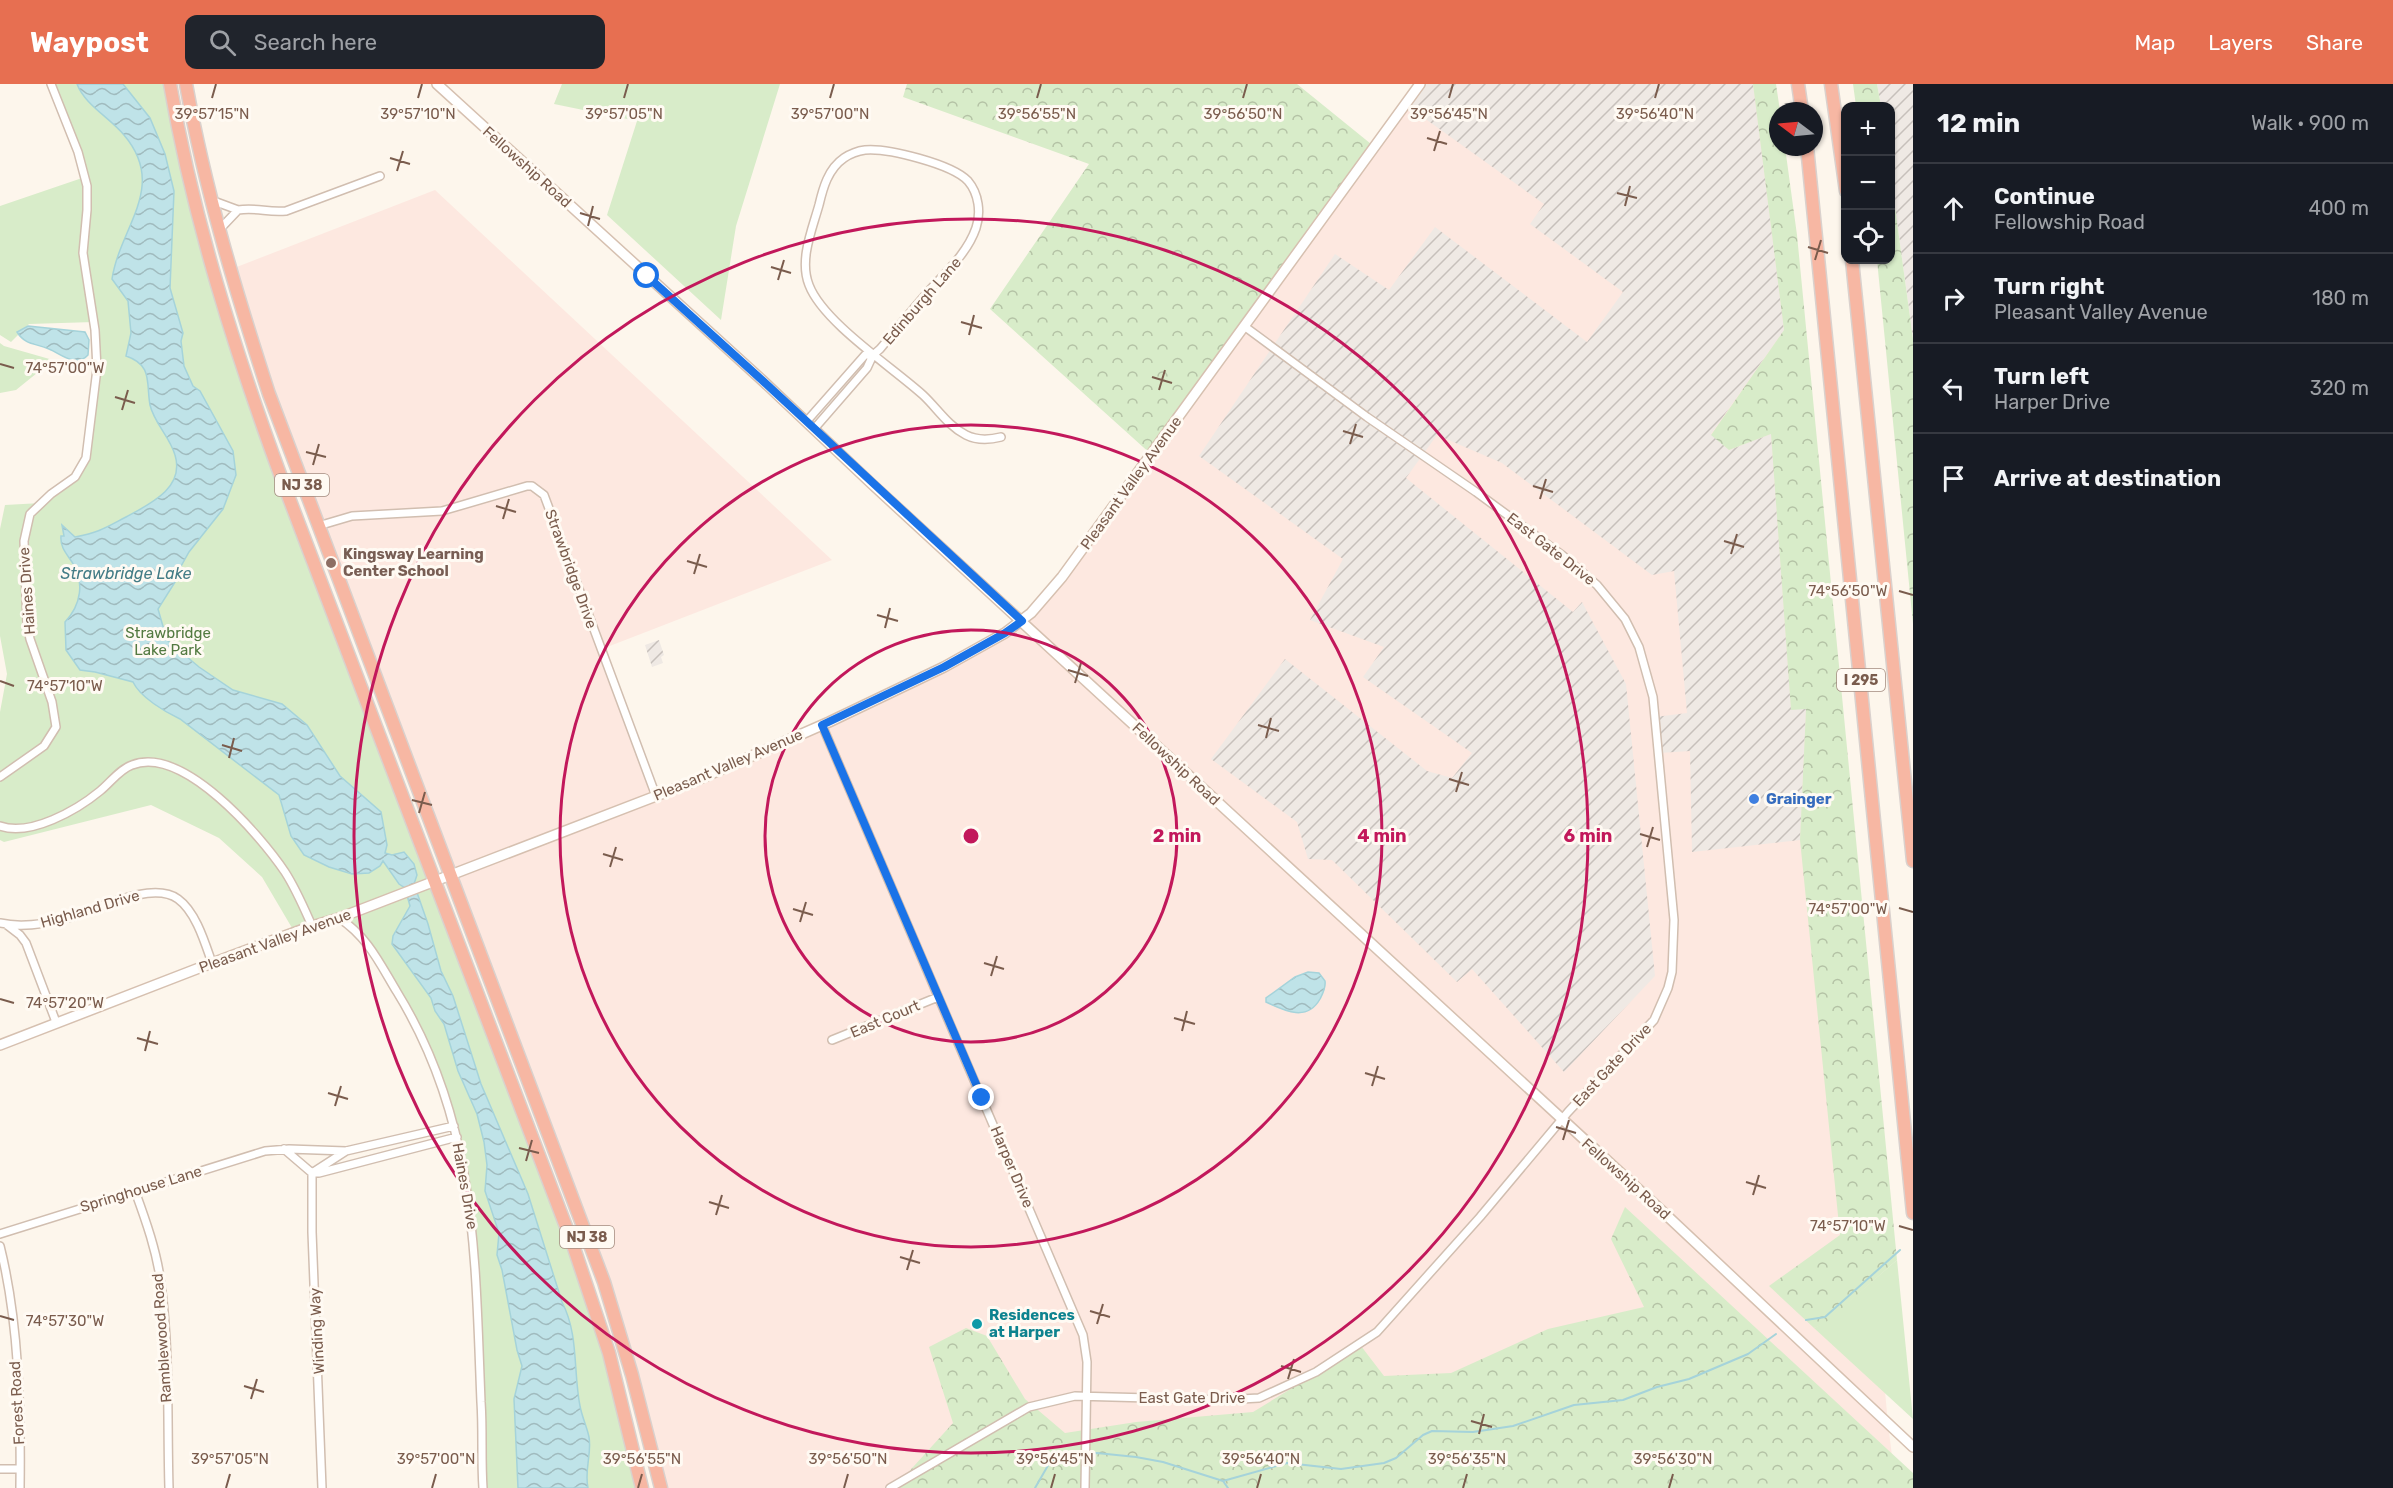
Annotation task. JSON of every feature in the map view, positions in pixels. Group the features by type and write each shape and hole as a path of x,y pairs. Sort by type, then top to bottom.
{"highway":[{"name":"NJ 38","path":"170,84 204,236 249,387 592,1296 617,1381 642,1488"},
{"name":"NJ 38","path":"186,84 219,230 239,302 269,394 604,1282 632,1375 660,1488"},
{"path":"1798,84 1801,102"},
{"path":"1831,84 1841,160"},
{"name":"I 295","path":"1808,156 1913,1213"},
{"name":"I 295","path":"1852,264 1913,861"}],"street":[{"name":"Haines Drive","path":"0,777 44,746 56,727 52,702 30,639 24,541 30,514 51,494 75,477 86,458 96,386 95,330 83,254 87,210 85,178 78,152 51,84"},
{"name":"Fellowship Road","path":"437,84 1022,621 1911,1446"},
{"name":"Pleasant Valley Avenue","path":"0,1045 212,963 339,918 739,763 944,667 1000,636 1022,621 1062,577 1420,84"},
{"name":"Edinburgh Lane","path":"814,429 867,368 873,355 948,272 976,229 979,207 973,188 958,173 914,158 865,150 844,158 830,174 818,207 805,266 806,277 813,295 873,355"},
{"path":"211,200 238,210 256,207 270,213 286,211 380,176"},
{"path":"219,230 238,210"},
{"name":"East Gate Drive","path":"890,1488 1029,1407 1060,1398 1086,1396 1223,1400 1259,1398 1316,1372 1377,1332 1480,1217 1562,1120 1654,1020 1668,988 1672,972 1674,920 1653,697 1639,647 1615,604 1562,555 1367,417 1244,326"},
{"name":"Edinburgh Lane","path":"806,422 865,355 873,355"},
{"path":"873,355 922,394 947,421 965,435 983,440 1001,437"},
{"name":"Strawbridge Drive","path":"318,526 352,516 442,511 527,486 532,486 544,495 656,796"},
{"name":"Harper Drive","path":"822,725 1083,1335 1087,1362 1085,1488"},
{"path":"0,825 18,830 35,825 77,808 129,766 141,762 162,765 198,783 229,806 250,827 295,888 312,926"},
{"name":"Highland Drive","path":"3,923 22,926 55,921 148,892 168,894 178,898 186,906 212,963"},
{"name":"Haines Drive","path":"339,918 354,929 371,947 416,1024 436,1070 457,1137 471,1214 478,1278 483,1488"},
{"path":"3,923 20,935 26,943 56,1022"},
{"name":"East Court","path":"832,1040 938,997"},
{"name":"Springhouse Lane","path":"0,1233 254,1154 284,1149 346,1151 454,1126"},
{"path":"284,1149 312,1173 338,1169 395,1151 457,1137"},
{"name":"Springhouse Lane","path":"312,1173 346,1151"},
{"name":"Winding Way","path":"312,1173 312,1232 322,1488"},
{"name":"Ramblewood Road","path":"135,1191 151,1235 161,1283 169,1488"},
{"name":"Forest Road","path":"0,1246 9,1292 14,1341 19,1417 20,1488"},
{"path":"0,1469 19,1469"}],"shaded area":[{"path":"1418,84 1755,84 1796,413 1888,1424 1896,1488 661,1488 632,1375 229,270 435,190 832,560 602,649 656,795 822,725 982,646 1044,598"},
{"path":"1422,84 1753,84 1784,330 1711,434 1729,450 1771,434 1791,709 1806,709 1800,840 1692,852 1690,751 1659,753 1655,717 1687,713 1674,571 1652,575 1502,463 1437,435 1406,478 1573,612 1582,602 1626,684 1655,976 1564,1072 1472,969 1457,982 1332,860 1308,859 1297,822 1211,759 1285,659 1427,771 1452,778 1472,753 1363,677 1384,647 1310,620 1343,559 1199,456 1335,254 1389,290 1435,227 1587,342 1623,292 1530,224 1544,204 1406,105"},
{"path":"1877,84 1913,84 1913,339 1895,207 1895,102 1880,102"},
{"path":"659,640 664,655 661,657 663,663 652,667 645,645"}],"green space":[{"name":"Strawbridge Lake Park","path":"51,84 170,84 229,326 573,1245 642,1488 483,1488 478,1278 454,1126 429,1050 360,935 339,918 295,933 262,877 219,838 151,805 4,842 0,840 0,712 7,674 0,636 0,529 5,505 41,503 75,477 86,458 97,362 94,322 29,324 11,342 0,335 0,206 85,177"},
{"path":"562,84 780,84 736,226 721,320 607,215 637,121 554,104"},
{"path":"907,84 1297,84 1376,148 1153,456 990,309 1089,164 903,97"},
{"path":"1753,84 1776,84 1779,102 1769,102 1769,156 1786,156 1797,235 1897,1260 1824,1324 1814,1328 1769,1286 1840,1235 1800,840 1806,709 1791,710 1771,434 1729,450 1711,435 1784,330"},
{"path":"1853,84 1877,84 1880,102 1855,102"},
{"path":"1895,207 1913,339 1913,624 1877,264 1895,264"},
{"path":"0,343 53,360 16,390 0,393"},
{"path":"1625,1207 1913,1473 1913,1488 894,1488 953,1423 929,1347 966,1328 987,1336 1025,1399 1065,1433 1136,1422 1253,1412 1361,1346 1384,1376 1451,1373 1548,1329 1644,1307 1611,1239"},
{"path":"1897,1260 1913,1419 1814,1328 1824,1323"}],"water":[{"name":"Strawbridge Lake","path":"77,84 123,84 150,118 165,154 174,191 170,288 183,333 181,341 184,366 193,386 200,391 233,451 236,475 223,509 189,552 177,579 158,609 167,640 199,667 233,690 282,704 307,725 340,776 381,812 387,845 385,853 392,855 404,852 414,864 417,875 414,884 441,971 453,996 481,1084 528,1194 571,1327 580,1406 589,1437 588,1488 518,1488 514,1399 522,1366 497,1255 499,1233 485,1191 487,1165 484,1142 477,1114 458,1071 444,1024 435,1011 431,998 392,944 393,936 410,906 405,888 399,884 383,861 380,866 369,873 352,874 329,867 304,855 291,836 279,795 180,719 141,693 133,682 80,670 66,650 65,622 78,601 80,585 76,570 61,543 61,536 64,536 62,525 75,537 107,527 163,494 175,477 177,467 173,448 152,412 147,376 141,364 126,356 131,333 128,301 112,279 138,207 142,189 142,172 136,154 124,135 91,105"},
{"path":"28,326 85,332 89,340 88,355 83,359 74,360 28,342 17,332"},
{"path":"1308,972 1319,973 1325,981 1324,990 1315,1006 1309,1010 1295,1012 1266,1002 1266,998 1295,977"}],"waterway":[{"path":"1806,1320 1825,1317 1900,1250"},
{"path":"1035,1488 1050,1462 1069,1455 1097,1453 1136,1457 1163,1462 1223,1481 1287,1463 1341,1469 1384,1463 1396,1458 1423,1435 1432,1431 1473,1432 1513,1426 1574,1405 1623,1400 1657,1387 1689,1379 1748,1354 1776,1334"},
{"path":"1223,1481 1228,1488"}],"place":[{"name":"Kingsway Learning Center School","path":"331,563"},
{"name":"Grainger","path":"1754,799"},
{"name":"Residences at Harper","path":"977,1324"}],"route":[{"path":"647,276 1022,621 944,667 822,725 982,1098"}]}
